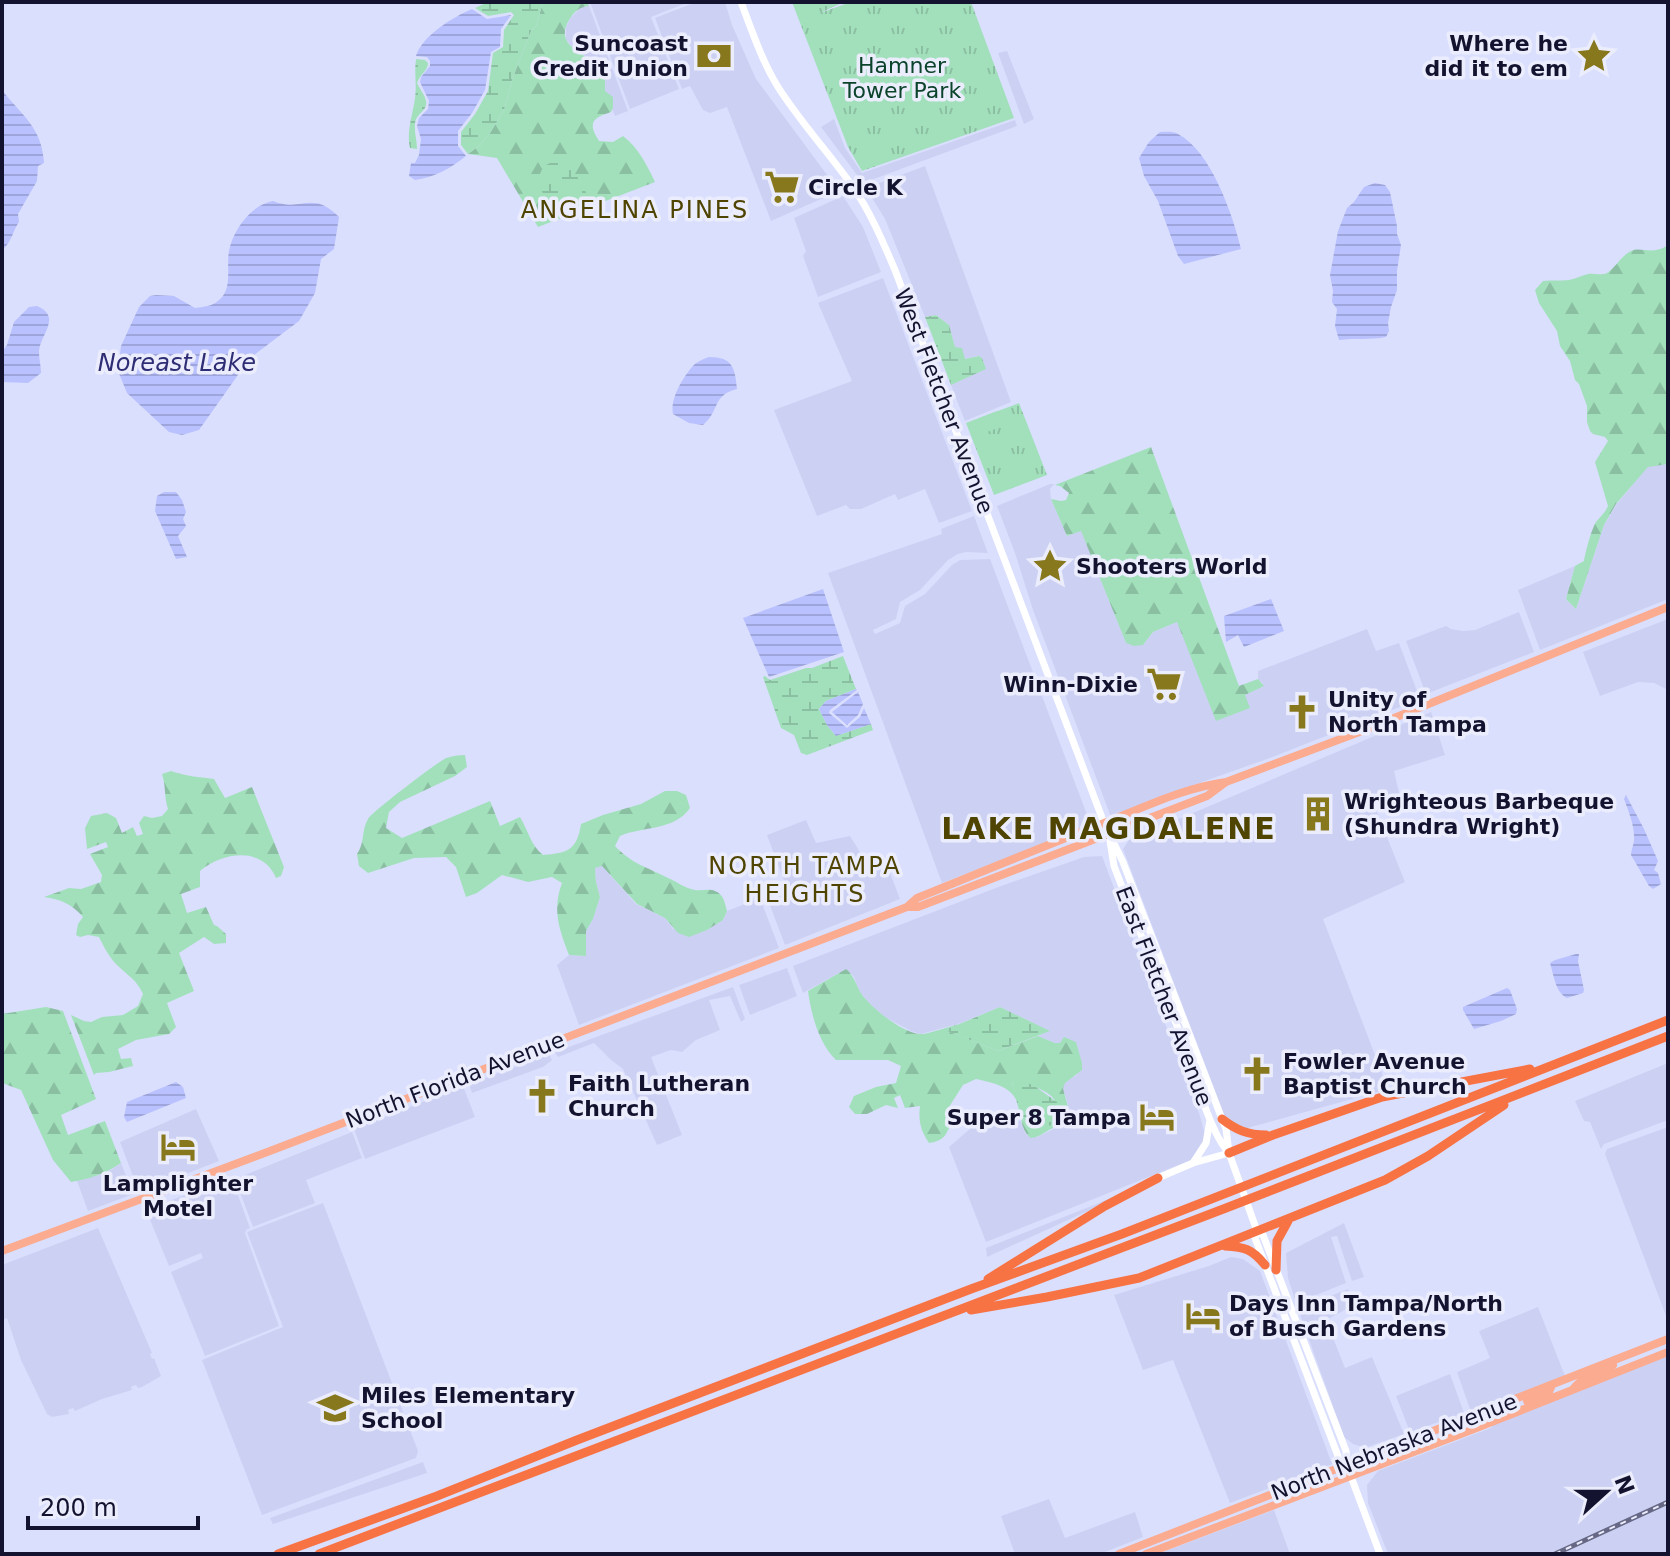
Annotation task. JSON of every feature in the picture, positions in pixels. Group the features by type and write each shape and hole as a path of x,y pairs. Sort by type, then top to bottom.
{"highway":[{"path":"279,1553 437,1496 971,1289 1122,1234 1668,1020"},
{"path":"319,1554 1269,1192 1668,1036"},
{"path":"1229,1153 1382,1097 1553,1065"},
{"path":"948,1314 1127,1281 1221,1246 1396,1175 1521,1093"},
{"path":"1222,1119 1244,1133 1273,1135"},
{"path":"971,1289 1105,1206 1158,1178"},
{"path":"1276,1270 1277,1241 1290,1219"},
{"path":"1221,1246 1249,1249 1265,1265"}],"main road":[{"name":"West Fletcher Avenue","path":"741,2 777,85 854,189 877,227 1104,823"},
{"name":"North Florida Avenue","path":"907,907 917,898 1169,796 1202,785 1226,782 1362,731 1668,607"},
{"name":"North Florida Avenue","path":"2,1251 907,907 918,907 1109,835 1207,796 1226,782"},
{"name":"East Fletcher Avenue","path":"1104,823 1123,862 1226,1129 1229,1153 1257,1231 1255,1238 1338,1457 1347,1466"},
{"name":"East Fletcher Avenue","path":"1109,835 1114,866 1210,1118 1222,1146 1229,1153"},
{"path":"1193,1163 1206,1143 1210,1118"},
{"path":"1158,1178 1193,1163 1229,1153"},
{"name":"East Fletcher Avenue","path":"1257,1231 1263,1235 1346,1451 1350,1476 1380,1554"},
{"name":"North Nebraska Avenue","path":"1119,1554 1668,1339"},
{"path":"1572,1390 1580,1380 1600,1373 1634,1352"},
{"name":"North Nebraska Avenue","path":"1146,1554 1668,1352"},
{"path":"1503,1416 1513,1408 1549,1392 1552,1385"}],"shaded area":[{"path":"590,2 689,2 651,17 679,89 630,109"},
{"path":"696,2 725,2 756,79 839,191 771,221 727,107 710,113 703,110 690,86 682,89 655,18"},
{"path":"589,6 628,111 615,116 605,91 601,69 574,50 566,39 570,18 582,7"},
{"path":"1007,51 1034,119 1024,124 998,53"},
{"path":"834,119 845,148 862,173 1015,120 1017,126 863,183 821,127"},
{"path":"925,166 1011,402 965,421 951,385 985,369 982,359 978,356 965,359 955,347 949,325 936,315 925,317 885,219 866,188"},
{"path":"843,196 863,227 881,272 818,297 803,256 806,251 794,218"},
{"path":"883,278 972,511 939,523 925,489 898,500 895,494 861,509 850,509 846,505 817,516 774,410 852,381 818,303"},
{"path":"1668,464 1668,599 1540,650 1518,590 1575,566 1566,599 1576,609 1604,525 1616,505 1648,466"},
{"path":"1054,484 1050,489 1051,499 1067,536 1081,530 1126,643 1143,645 1153,632 1177,622 1244,695 1263,684 1258,679 1258,671 1367,629 1376,651 1399,643 1420,699 1111,817 997,506"},
{"path":"974,516 988,553 966,552 948,560 920,590 900,602 896,619 873,630 875,634 900,623 905,606 925,594 960,560 990,559 1091,825 942,883 828,573 942,534 941,529"},
{"path":"1519,612 1534,652 1426,694 1406,641 1446,626 1463,631 1475,630"},
{"path":"1668,619 1668,690 1654,683 1638,682 1600,696 1583,652"},
{"path":"1431,712 1445,755 1394,771 1400,797 1375,807 1405,882 1323,919 1388,1089 1244,1129 1225,1117 1123,849 1129,840"},
{"path":"806,820 816,843 850,836 866,862 884,857 900,899 785,945 766,895 786,886 767,835"},
{"path":"1102,856 1200,1116 1205,1135 1203,1142 1191,1160 986,1242 949,1147 978,1122 1000,1118 1021,1121 1025,1133 1037,1137 1062,1125 1070,1113 1063,1088 1077,1075 1060,1043 1038,1036 1049,1031 1000,1007 961,1023 921,1034 881,1015 867,1001 846,969 803,993 793,966 1001,886 1084,857"},
{"path":"602,866 636,904 665,918 673,929 723,920 727,911 760,898 779,948 579,1025 557,965 569,955 586,956 586,931 600,897 595,868"},
{"path":"787,968 797,996 750,1015 739,985"},
{"path":"733,987 745,1019 741,1022 730,996 709,1000 720,1030 696,1040 682,1052 671,1050 651,1057 682,1135 657,1145 623,1069 594,1043 558,1057 555,1052"},
{"path":"549,1054 552,1060 543,1067 472,1093 469,1084"},
{"path":"1668,1063 1668,1120 1604,1144 1601,1149 1590,1122 1584,1121 1575,1101"},
{"path":"463,1086 475,1117 365,1159 354,1129"},
{"path":"196,1109 219,1161 139,1192 120,1142"},
{"path":"1668,1127 1668,1321 1605,1154 1607,1149"},
{"path":"352,1132 362,1158 306,1180 315,1203 253,1227 235,1179"},
{"path":"121,1163 133,1194 88,1211 77,1181 106,1173"},
{"path":"234,1176 232,1179 250,1228 245,1233 279,1326 205,1356 171,1272 203,1258 201,1253 169,1266 146,1210"},
{"path":"1119,1195 1101,1205 987,1257 986,1248"},
{"path":"323,1203 418,1451 416,1458 262,1515 202,1360 283,1327 247,1232"},
{"path":"1344,1223 1364,1277 1352,1281 1337,1236 1331,1237 1346,1283 1296,1303 1288,1278 1286,1253"},
{"path":"98,1228 161,1376 142,1387 136,1385 131,1387 132,1390 75,1411 73,1408 68,1410 69,1414 52,1417 47,1414 21,1360 7,1318 2,1320 2,1265"},
{"path":"1231,1257 1243,1259 1260,1271 1332,1464 1230,1503 1173,1360 1143,1370 1114,1295"},
{"path":"1348,1289 1354,1305 1326,1320 1345,1368 1372,1357 1404,1434 1365,1448 1344,1437 1298,1309"},
{"path":"1538,1307 1565,1376 1471,1412 1457,1372 1490,1358 1479,1331"},
{"path":"1668,1355 1668,1554 1388,1554 1368,1503 1367,1485 1378,1471"},
{"path":"1450,1374 1464,1413 1410,1432 1396,1396"},
{"path":"423,1462 427,1473 273,1524 270,1518"},
{"path":"1049,1499 1065,1538 1135,1512 1143,1537 1100,1554 1015,1554 1001,1516"},
{"path":"1274,1510 1290,1554 1158,1554"}],"green space":[{"path":"488,2 543,2 536,26 531,31 513,77 504,110 490,133 468,154 461,145 461,132 488,91 493,53 503,47 504,30 514,15 511,12 488,16 475,8"},
{"path":"543,2 587,2 589,6 575,12 565,30 569,44 602,72 605,91 613,97 611,112 596,119 593,129 599,141 613,142 623,136 628,140 642,157 655,182 538,227 497,158 468,154 490,133 504,110 513,77 531,31 536,26"},
{"name":"Hamner Tower Park","path":"792,2 844,2 820,13 851,2 971,2 1014,118 862,171 848,147"},
{"path":"416,59 428,63 417,83 426,104 415,123 417,149 410,148 409,136 416,93"},
{"path":"554,161 567,167 580,180 588,199 581,207 560,205 542,193 540,174 544,166"},
{"path":"1668,245 1668,464 1648,467 1616,504 1604,525 1576,609 1566,599 1575,566 1584,561 1594,525 1608,506 1595,462 1608,441 1590,431 1587,406 1579,384 1560,346 1557,331 1539,303 1535,290 1543,281 1604,274 1631,251 1657,250"},
{"path":"936,315 949,325 955,347 962,348 965,359 979,356 986,369 951,385 925,317"},
{"path":"1019,403 1047,475 994,495 966,423"},
{"path":"997,411 1003,426 974,437 969,422"},
{"path":"1151,447 1239,686 1258,679 1264,686 1245,695 1250,708 1216,721 1177,622 1153,632 1143,645 1126,643 1081,531 1067,536 1051,499 1066,500 1069,493 1055,485"},
{"path":"843,656 856,689 826,701 819,709 836,736 871,724 873,730 807,755 801,753 794,735 781,728 763,677 770,680"},
{"path":"465,755 467,767 455,776 400,802 389,812 386,828 402,838 490,801 500,826 520,817 539,851 543,855 552,854 574,845 581,824 641,804 665,791 677,791 686,795 690,808 683,815 667,824 620,836 615,846 634,861 685,887 718,892 727,911 723,920 689,937 678,933 665,918 637,904 602,866 595,868 600,897 586,931 586,956 569,955 558,919 557,902 562,883 552,877 528,882 502,875 466,897 456,867 446,857 414,858 368,873 359,866 357,854 368,819 440,762 448,757"},
{"path":"171,771 214,779 225,798 252,787 284,867 281,876 276,878 262,861 242,855 220,860 200,871 200,887 181,894 187,913 206,907 214,925 226,934 226,943 214,944 204,937 179,953 194,991 167,1003 176,1027 169,1034 136,1040 118,1049 121,1059 131,1058 133,1066 94,1075 71,1015 91,1022 102,1017 123,1015 138,1006 143,994 135,981 112,959 99,937 76,935 83,917 79,912 65,903 44,897 101,882 102,875 90,854 108,847 106,842 87,849 85,828 91,816 107,813 116,818 122,833 133,827 137,836 143,834 139,823 144,816 162,816 168,809 162,774"},
{"path":"846,969 874,1008 898,1026 915,1033 925,1034 959,1024 946,1030 998,1051 1038,1036 1055,1043 1060,1043 1064,1037 1076,1042 1082,1070 1063,1088 1069,1114 1058,1126 1031,1138 1024,1128 1013,1095 1001,1086 976,1079 963,1085 949,1107 947,1117 950,1125 940,1140 929,1143 922,1130 920,1106 905,1108 900,1095 894,1098 898,1108 886,1105 867,1114 855,1114 849,1107 854,1096 896,1083 901,1066 888,1060 836,1060 817,1028 808,991","holes":["1012,1082 1046,1092 1059,1108 1024,1121"]},
{"path":"46,1007 63,1011 96,1099 61,1115 68,1135 105,1121 121,1163 97,1176 71,1182 53,1160 21,1090 2,1083 2,1014"},
{"path":"1000,1007 1050,1031 998,1051 945,1030"},
{"path":"1015,1079 1033,1085 1057,1102 1059,1114 1051,1125 1035,1131 1025,1122 1015,1095 1012,1081"}],"water":[{"path":"472,9 487,19 511,15 501,29 500,47 491,52 485,90 458,131 458,146 466,156 442,171 415,180 409,176 411,163 415,163 419,155 421,139 417,126 419,118 428,109 429,101 420,82 430,66 427,57 416,56 431,34"},
{"path":"2,90 35,131 44,163 38,166 37,181 18,214 19,222 10,240 2,250"},
{"path":"1160,132 1178,134 1201,154 1219,185 1241,249 1184,264 1178,256 1139,158"},
{"path":"1375,183 1385,185 1390,192 1401,245 1389,331 1386,337 1339,340 1330,275 1338,231 1347,208 1364,187"},
{"name":"Noreast Lake","path":"273,201 291,205 321,204 339,217 334,249 321,259 315,293 299,321 250,358 199,430 182,435 169,432 127,393 118,371 121,346 139,307 150,296 174,296 195,308 219,300 228,284 229,251 234,235 250,213"},
{"path":"37,306 45,310 49,321 39,352 41,373 28,383 2,382 2,352 14,322 29,307"},
{"path":"709,357 723,359 731,365 737,389 720,399 703,425 689,423 673,414 675,396 692,367"},
{"path":"164,492 176,492 182,500 186,526 178,536 187,557 176,559 155,511 157,496"},
{"path":"823,589 844,652 769,677 743,618"},
{"path":"1271,599 1284,631 1244,647 1238,635 1226,642 1224,616"},
{"path":"856,689 829,713 847,728 860,717 864,708 871,724 836,736 819,709 826,701"},
{"path":"858,692 863,704 858,715 847,725 832,712"},
{"path":"1626,795 1658,861 1654,870 1661,884 1653,889 1631,855 1634,835 1624,799"},
{"path":"1579,954 1584,990 1567,998 1557,987 1550,963"},
{"path":"1507,988 1517,1009 1516,1014 1474,1029 1463,1007"},
{"path":"176,1082 183,1087 186,1098 127,1122 124,1117 127,1102"}],"railway":[{"path":"1555,1554 1668,1502"}],"place":[{"name":"Suncoast Credit Union","path":"714,56"},
{"name":"Where he did it to em","path":"1594,56"},
{"name":"Circle K","path":"782,187"},
{"name":"Shooters World","path":"1050,566"},
{"name":"Winn-Dixie","path":"1164,684"},
{"name":"Unity of North Tampa","path":"1302,712"},
{"name":"Wrighteous Barbeque (Shundra Wright)","path":"1318,814"},
{"name":"Fowler Avenue Baptist Church","path":"1257,1074"},
{"name":"Faith Lutheran Church","path":"542,1096"},
{"name":"Super 8 Tampa","path":"1157,1117"},
{"name":"Lamplighter Motel","path":"178,1147"},
{"name":"Days Inn Tampa/North of Busch Gardens","path":"1203,1316"},
{"name":"Miles Elementary School","path":"335,1408"}],"district":[{"name":"ANGELINA PINES","path":"635,210"},
{"name":"LAKE MAGDALENE","path":"1109,828"},
{"name":"NORTH TAMPA HEIGHTS","path":"805,880"}]}
